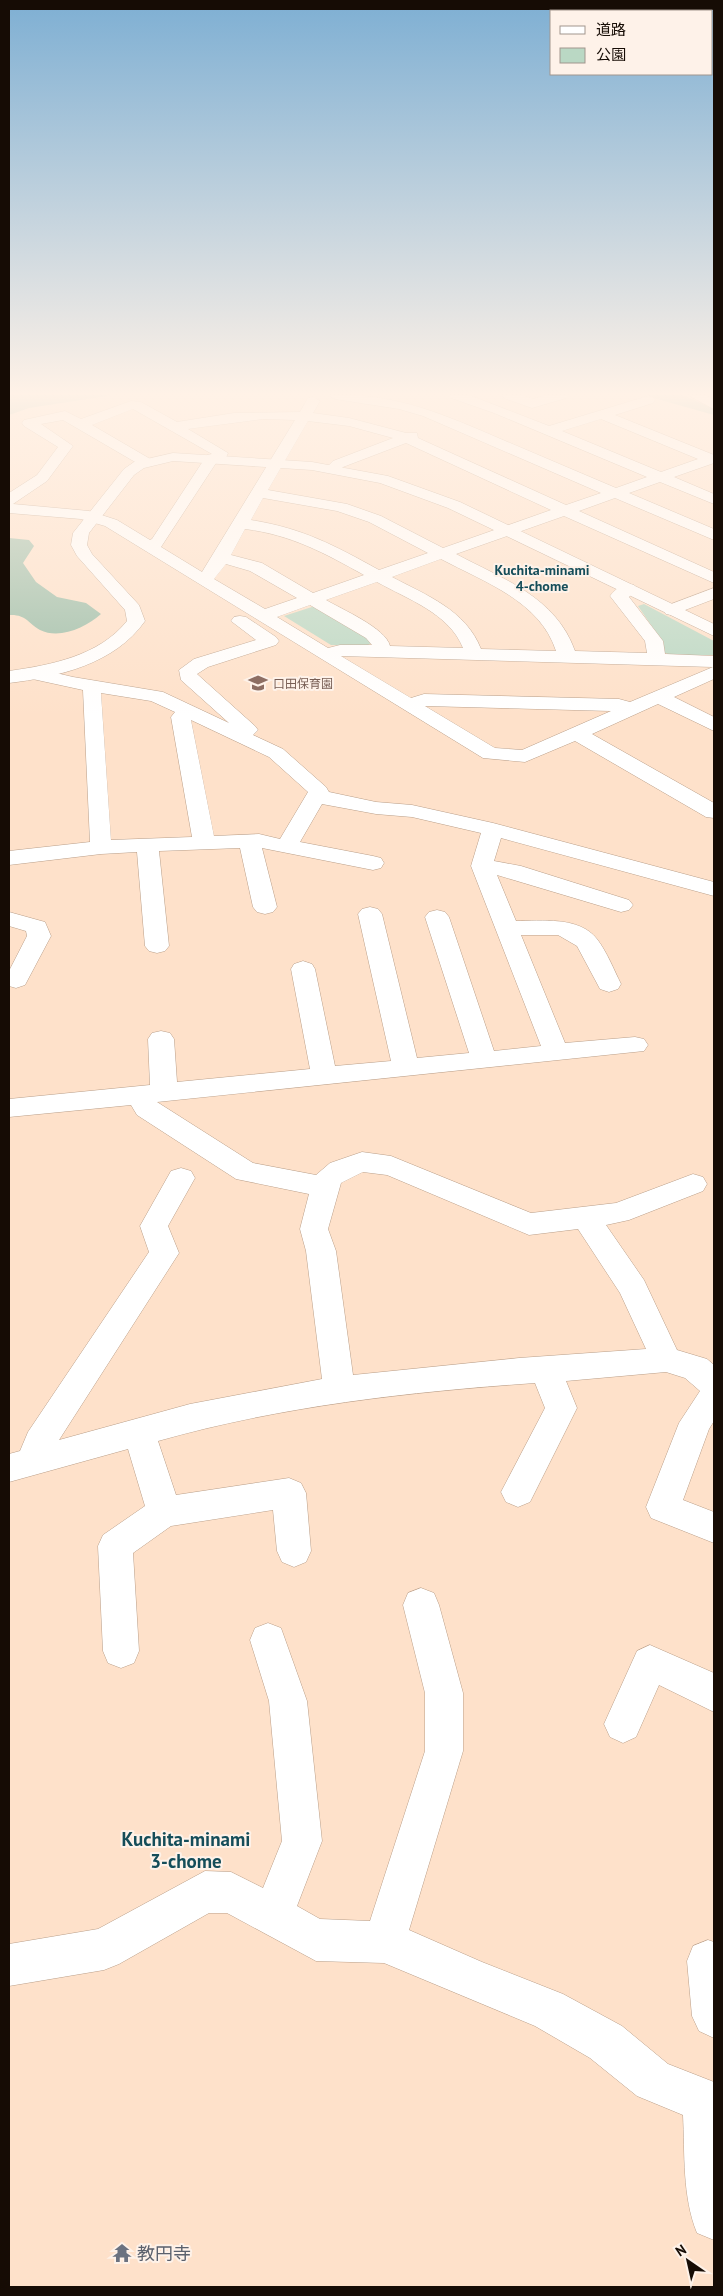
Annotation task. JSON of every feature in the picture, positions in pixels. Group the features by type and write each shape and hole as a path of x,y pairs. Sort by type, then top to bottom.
{"street":[{"path":"9,677 35,674 72,663 108,647 129,633 136,621 134,609 85,556 79,545 81,533 106,502"},
{"path":"149,546 158,542 186,502"},
{"path":"202,578 211,574 254,502"},
{"path":"319,502 341,507 375,519 514,591 543,612 560,635 566,656"},
{"path":"445,502 508,530 714,631"},
{"path":"548,502 714,578"},
{"path":"263,616 588,502"},
{"path":"640,502 714,535"},
{"path":"9,508 83,514 111,523 490,754 525,756 714,672"},
{"path":"241,524 268,527 297,534 318,543 442,611 458,623 469,638 474,654"},
{"path":"221,557 256,566 372,634 380,641 382,651"},
{"path":"628,588 619,596 654,641 658,659"},
{"path":"672,610 714,593"},
{"path":"239,620 270,640 200,663 188,670 188,676 251,733 247,739"},
{"path":"326,654 340,650 714,661"},
{"path":"35,674 95,687 156,696 276,753 319,791 287,846"},
{"path":"95,687 91,692 101,846"},
{"path":"660,697 714,725"},
{"path":"409,705 424,700 619,705 633,709"},
{"path":"190,712 181,718 204,843"},
{"path":"576,733 714,812"},
{"path":"316,796 376,808 412,811 493,830 714,889"},
{"path":"493,830 482,866 556,1052"},
{"path":"9,858 101,846 250,842 287,846 373,862"},
{"path":"250,842 265,907"},
{"path":"146,845 158,946"},
{"path":"482,866 513,871 621,905"},
{"path":"563,928 588,894"},
{"path":"370,914 406,1068"},
{"path":"437,917 484,1060"},
{"path":"9,919 37,927 39,936 16,980"},
{"path":"507,928 563,928 587,942 609,984"},
{"path":"302,969 324,1076"},
{"path":"160,1039 152,1093 146,1108 246,1172 326,1187"},
{"path":"9,1108 635,1045"},
{"path":"339,1390 321,1251 314,1229 328,1178 340,1170 362,1162 391,1166 528,1224 619,1213 693,1184"},
{"path":"21,1465 40,1442 164,1253 154,1226 181,1178"},
{"path":"584,1217 634,1288 666,1359"},
{"path":"21,1465 190,1418 339,1390 546,1369 636,1364 666,1359 696,1368 714,1384"},
{"path":"518,1492 561,1408 546,1369"},
{"path":"714,1396 695,1424 663,1507 714,1528"},
{"path":"139,1432 164,1512"},
{"path":"121,1652 114,1546 164,1512 289,1492 294,1551"},
{"path":"384,1942 444,1751 444,1693 421,1605"},
{"path":"268,1640 288,1701 302,1842 272,1916"},
{"path":"623,1724 650,1663 700,1684 714,1694"},
{"path":"9,1965 104,1949 205,1892 231,1893 316,1940 384,1942 418,1954 472,1980 548,2009 606,2042 653,2080 710,2103 710,2181 714,2216"},
{"path":"708,1961 714,2016"}],"green space":[{"path":"9,538 29,540 34,546 23,563 36,582 57,597 86,603 101,614 72,631 56,634 40,630 19,616 9,615"},
{"path":"644,604 714,641 714,655 670,655 663,652 657,634 638,606"},
{"path":"315,606 362,633 371,643 367,646 331,645 284,616"}],"place":[{"name":"口田保育園","path":"258,683"},
{"name":"教円寺","path":"122,2253"}],"district":[{"name":"Kuchita-minami 4-chome","path":"542,578"},
{"name":"Kuchita-minami 3-chome","path":"186,1850"}]}
